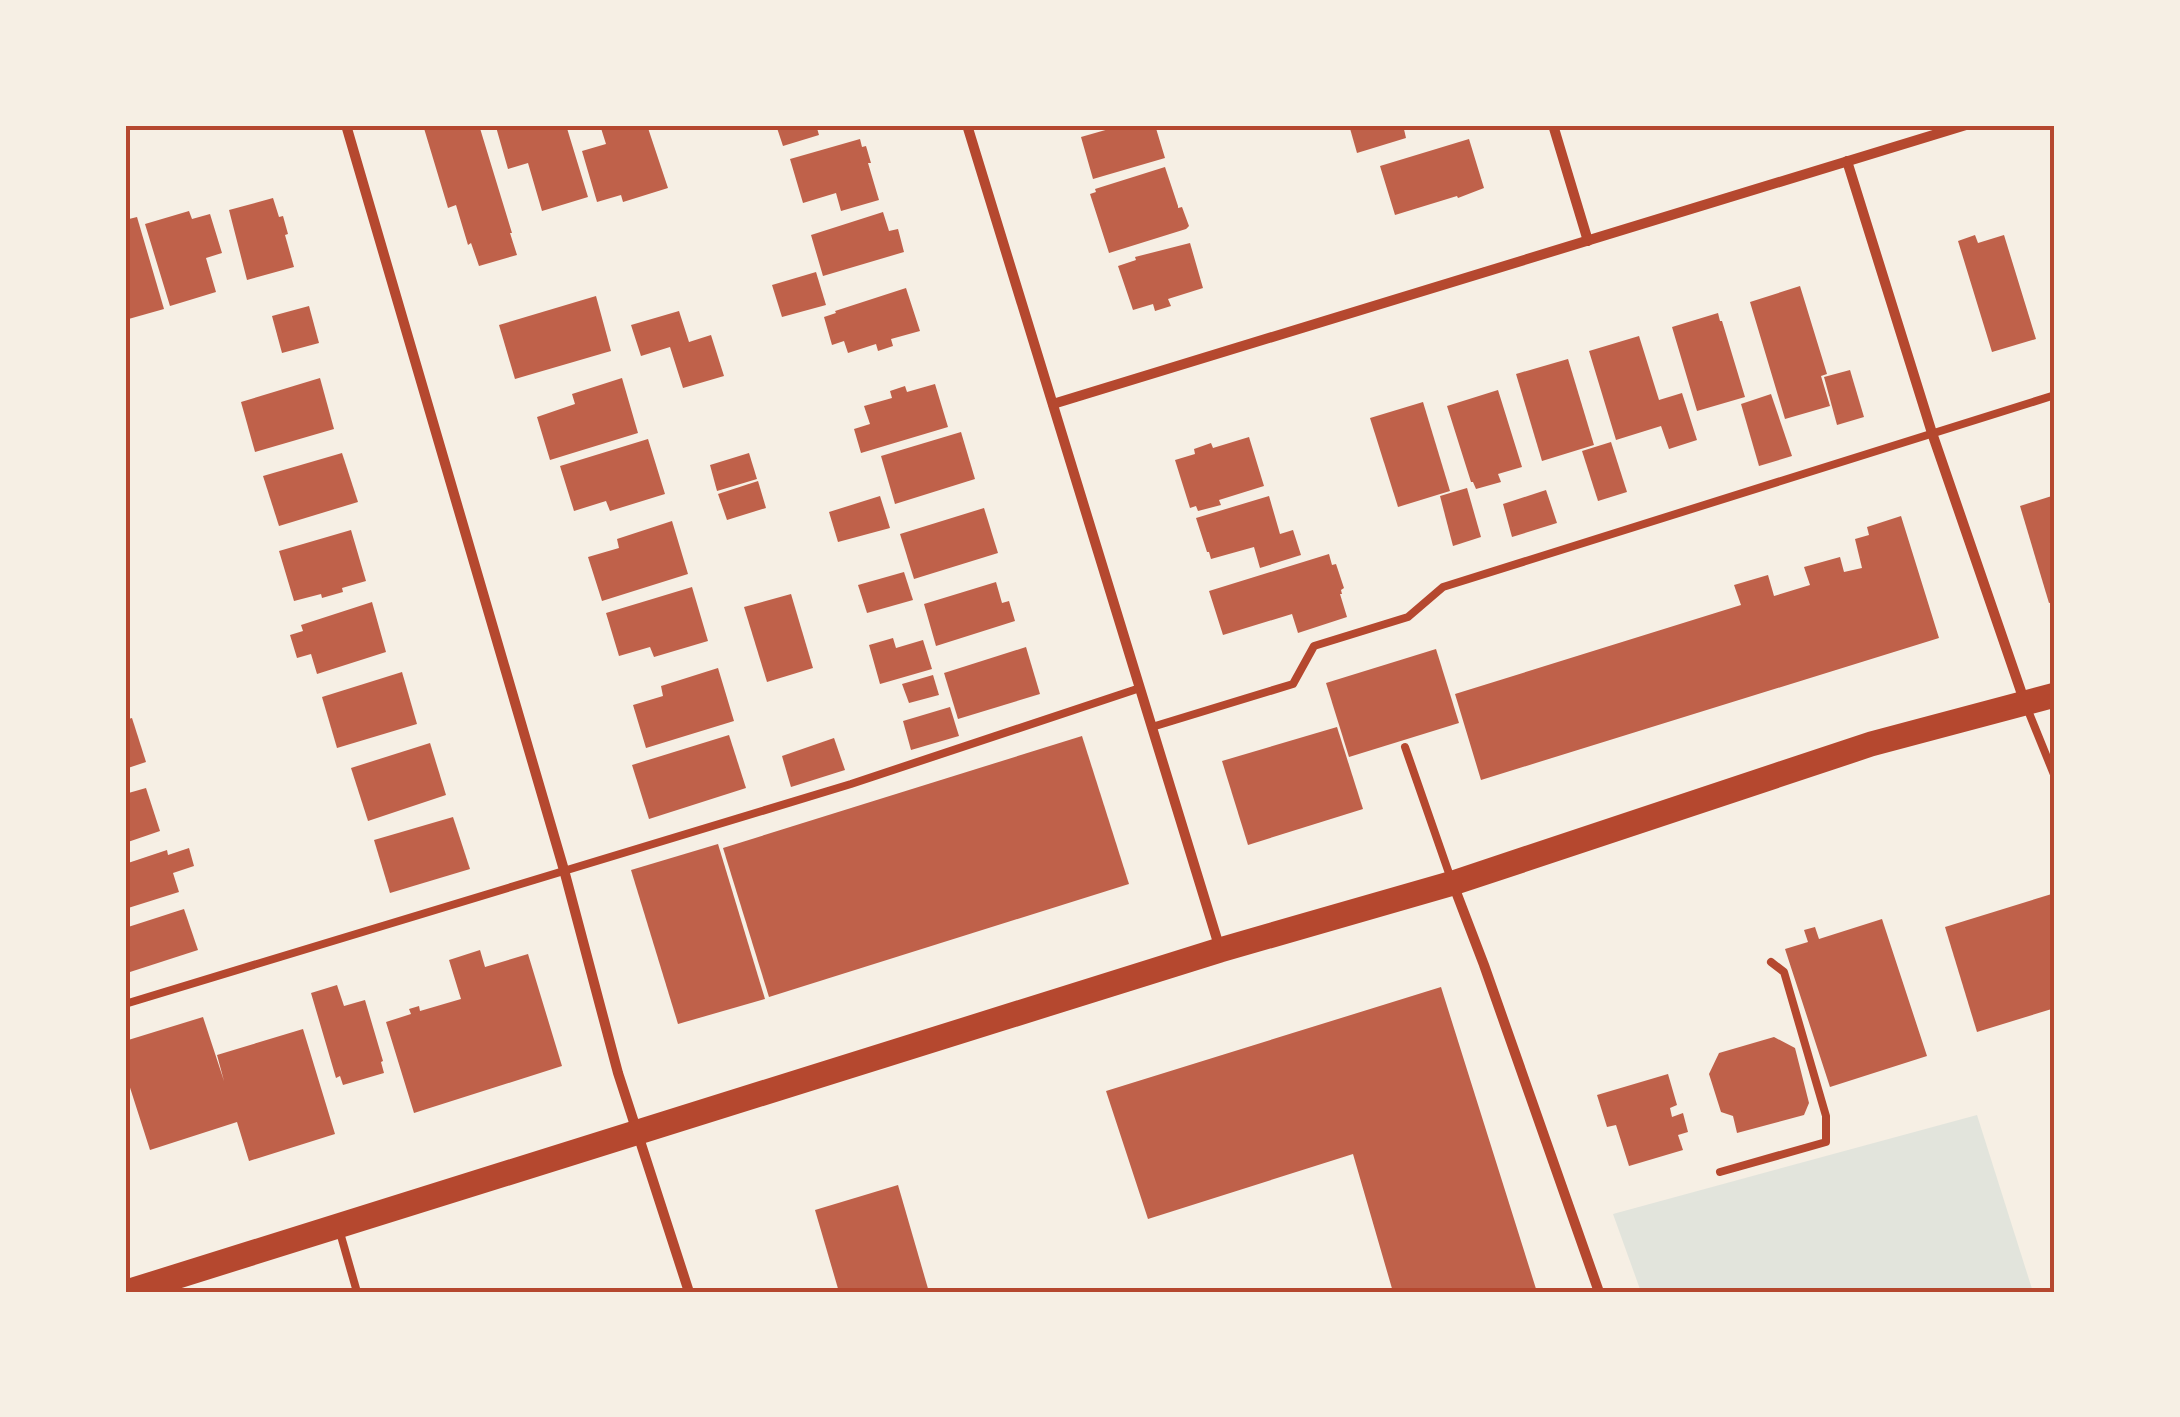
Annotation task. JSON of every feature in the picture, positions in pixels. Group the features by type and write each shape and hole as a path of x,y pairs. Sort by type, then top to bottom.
{"main road":[{"path":"128,1292 1220,950 1452,883 1870,744 2055,694"}],"street":[{"path":"346,125 564,870 636,1132 689,1292"},
{"path":"967,125 1220,950"},
{"path":"1553,125 1588,241"},
{"path":"1053,404 1966,125"},
{"path":"1848,161 1932,433 2026,704"},
{"path":"1452,883 1598,1292"}],"lane":[{"path":"1152,726 1294,684 1314,646 1408,617 1443,587 2055,395"},
{"path":"125,1004 852,784 1140,688"},
{"path":"2026,704 2055,777"},
{"path":"1406,747 1452,883"},
{"path":"1720,1172 1826,1142 1826,1116 1784,972 1771,962"},
{"path":"338,1225 357,1292"}],"shaded area":[{"path":"1977,1115 2033,1292 1641,1292 1613,1214"}],"building":[{"path":"423,125 479,125 517,255 479,266 456,205 448,208"},
{"path":"566,125 588,197 542,211 528,163 508,169 496,127"},
{"path":"600,125 647,125 668,188 623,202 621,195 597,202 582,151 606,144"},
{"path":"776,125 816,125 819,135 783,146"},
{"path":"1108,125 1155,125 1165,158 1093,179 1081,137 1109,129"},
{"path":"1349,125 1403,125 1406,138 1357,153"},
{"path":"860,139 862,147 866,146 879,200 841,211 836,193 803,203 790,159"},
{"path":"1469,139 1484,188 1395,215 1380,166"},
{"path":"1165,167 1178,208 1182,207 1189,226 1109,253 1090,194 1095,189"},
{"path":"273,198 279,217 283,216 294,267 247,280 229,210"},
{"path":"189,211 192,219 210,214 222,253 206,258 216,292 170,306 145,224"},
{"path":"883,212 889,231 898,229 904,252 823,276 811,235"},
{"path":"137,217 164,309 125,320 125,220"},
{"path":"1975,235 1978,243 2004,235 2036,339 1992,352 1958,241"},
{"path":"1190,243 1203,288 1168,299 1171,306 1155,311 1153,304 1133,310 1118,266 1136,260 1135,257"},
{"path":"816,272 826,305 782,317 772,285"},
{"path":"1800,286 1827,374 1821,376 1830,406 1785,419 1750,302"},
{"path":"906,288 920,331 891,339 893,346 878,351 876,344 848,353 844,341 832,345 824,317"},
{"path":"596,296 611,351 515,379 499,325"},
{"path":"309,306 319,343 282,353 272,316"},
{"path":"679,311 689,342 711,335 724,376 683,388 670,347 641,356 631,325"},
{"path":"1718,313 1745,397 1697,411 1672,327"},
{"path":"1639,336 1659,400 1682,393 1697,440 1669,449 1661,426 1616,440 1589,351"},
{"path":"1568,359 1594,445 1542,461 1516,374"},
{"path":"1850,370 1864,417 1837,425 1824,377"},
{"path":"320,378 334,429 255,452 241,402"},
{"path":"622,378 638,433 550,460 537,417 575,404 572,394"},
{"path":"935,384 948,427 861,453 854,429 870,424 864,406 892,398 890,391 905,386 907,392"},
{"path":"1498,390 1522,467 1498,474 1501,482 1476,489 1447,406"},
{"path":"1771,394 1792,456 1759,466 1741,404"},
{"path":"1423,402 1450,491 1398,507 1370,418"},
{"path":"961,432 975,479 895,504 881,456"},
{"path":"1249,437 1264,486 1219,500 1221,505 1198,511 1196,506 1190,508 1175,460 1195,454 1194,449 1211,443 1213,448"},
{"path":"648,439 665,494 610,511 606,501 574,511 560,466"},
{"path":"1611,442 1627,492 1598,501 1582,451"},
{"path":"342,453 358,502 279,526 263,476"},
{"path":"749,453 757,479 717,491 710,465"},
{"path":"758,481 766,508 727,520 718,494"},
{"path":"1467,488 1481,537 1453,546 1440,496"},
{"path":"1546,490 1557,523 1512,537 1503,504"},
{"path":"2055,495 2055,602 2049,603 2020,506"},
{"path":"880,496 890,528 838,542 829,512"},
{"path":"1269,496 1280,534 1293,530 1301,555 1260,568 1254,547 1211,559 1196,518"},
{"path":"984,508 998,553 914,579 900,534"},
{"path":"1901,516 1939,638 1481,780 1455,694 1741,605 1734,585 1768,575 1774,596 1810,585 1804,567 1840,557 1844,572 1862,568 1855,539 1869,535 1867,527"},
{"path":"672,521 688,574 602,601 588,557 619,548 617,539"},
{"path":"351,530 366,581 322,598 321,594 294,601 279,551"},
{"path":"1329,554 1344,588 1340,594 1347,617 1298,633 1292,614 1223,635 1209,591"},
{"path":"904,572 913,600 867,613 858,585"},
{"path":"996,582 1002,603 1009,601 1015,621 936,646 924,604"},
{"path":"692,587 708,641 654,657 650,647 619,656 606,613"},
{"path":"791,594 813,668 767,682 744,607"},
{"path":"372,602 386,652 317,674 311,654 297,658 290,635 303,631 301,625"},
{"path":"893,638 896,648 923,640 932,669 880,684 869,645"},
{"path":"1026,647 1040,694 958,719 944,673"},
{"path":"1436,649 1459,723 1349,757 1326,683"},
{"path":"718,668 734,721 646,748 633,705 663,696 661,686"},
{"path":"402,672 417,724 337,748 322,697"},
{"path":"933,675 939,695 909,703 902,684"},
{"path":"950,707 959,736 911,750 903,721"},
{"path":"132,718 146,762 125,769 125,720"},
{"path":"1337,727 1363,809 1248,845 1222,761"},
{"path":"729,735 746,788 649,819 632,765"},
{"path":"1082,736 1129,884 769,997 723,848"},
{"path":"834,738 845,770 791,787 782,756"},
{"path":"430,743 446,795 368,821 351,768"},
{"path":"146,788 160,831 125,843 125,794"},
{"path":"453,817 470,869 390,893 374,840"},
{"path":"718,844 765,999 678,1024 631,870"},
{"path":"189,848 194,866 173,873 179,892 125,909 125,864 167,850 168,855"},
{"path":"2055,893 2055,1008 1977,1032 1945,927"},
{"path":"184,909 198,950 130,972 125,958 125,928"},
{"path":"1882,919 1927,1056 1830,1087 1785,949 1808,942 1804,930 1815,927 1819,939"},
{"path":"480,950 485,967 528,954 562,1066 414,1113 386,1022 411,1014 409,1009 419,1006 420,1011 461,999 449,960"},
{"path":"337,985 344,1006 365,1000 384,1073 343,1085 340,1076 336,1078 311,993"},
{"path":"1441,987 1537,1292 1393,1292 1353,1154 1148,1219 1106,1091"},
{"path":"203,1017 224,1081 217,1055 303,1029 335,1134 249,1161 237,1122 150,1150 125,1072 125,1041"},
{"path":"1774,1037 1795,1048 1809,1103 1804,1115 1737,1133 1733,1116 1721,1112 1709,1074 1719,1053"},
{"path":"1668,1074 1677,1105 1670,1108 1672,1117 1683,1113 1688,1132 1678,1135 1683,1150 1629,1166 1616,1125 1607,1127 1597,1095"},
{"path":"898,1185 929,1292 839,1292 815,1210"}]}
